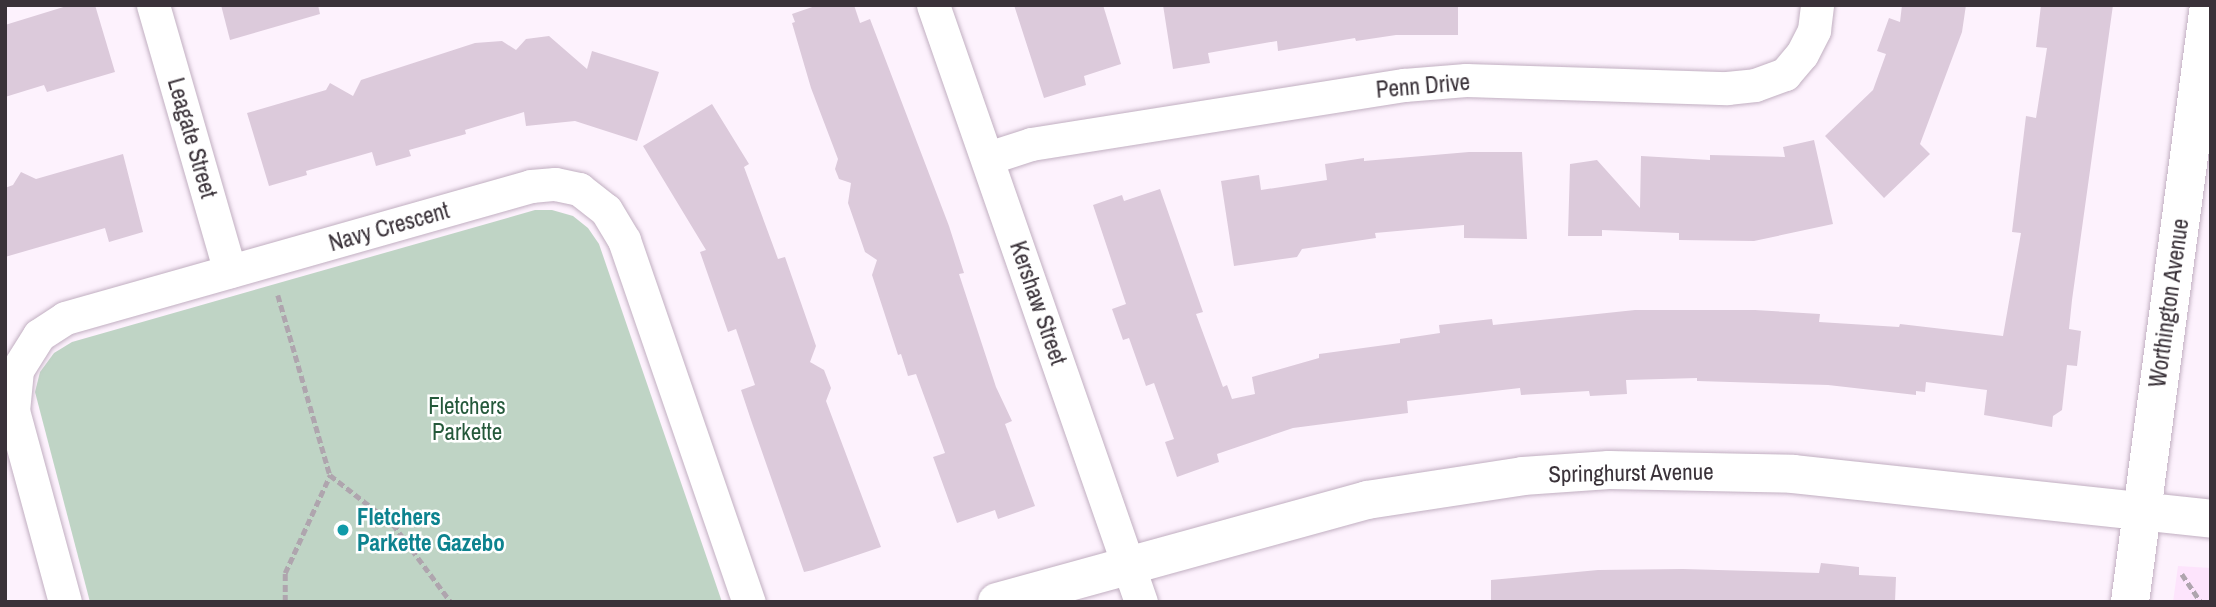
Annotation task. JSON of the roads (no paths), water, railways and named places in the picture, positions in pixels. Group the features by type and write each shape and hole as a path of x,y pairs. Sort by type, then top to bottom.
{"street":[{"name":"Leagate Street","path":"153,5 230,271"},
{"name":"Kershaw Street","path":"933,5 1141,602"},
{"name":"Penn Drive","path":"988,158 1031,144 1404,85 1466,80 1699,88 1755,85 1785,74 1802,54 1814,30 1817,5"},
{"name":"Worthington Avenue","path":"2130,602 2209,5"},
{"name":"Navy Crescent","path":"65,602 17,476 13,384 23,357 39,335 65,318 531,186 555,184 579,189 606,210 624,240 749,602"},
{"name":"Springhurst Avenue","path":"997,602 1367,500 1523,476 1609,470 1793,474 2211,519"}],"place":[{"name":"Fletchers Parkette Gazebo","path":"343,530"}],"park label":[{"name":"Fletchers Parkette","path":"467,419"}]}
